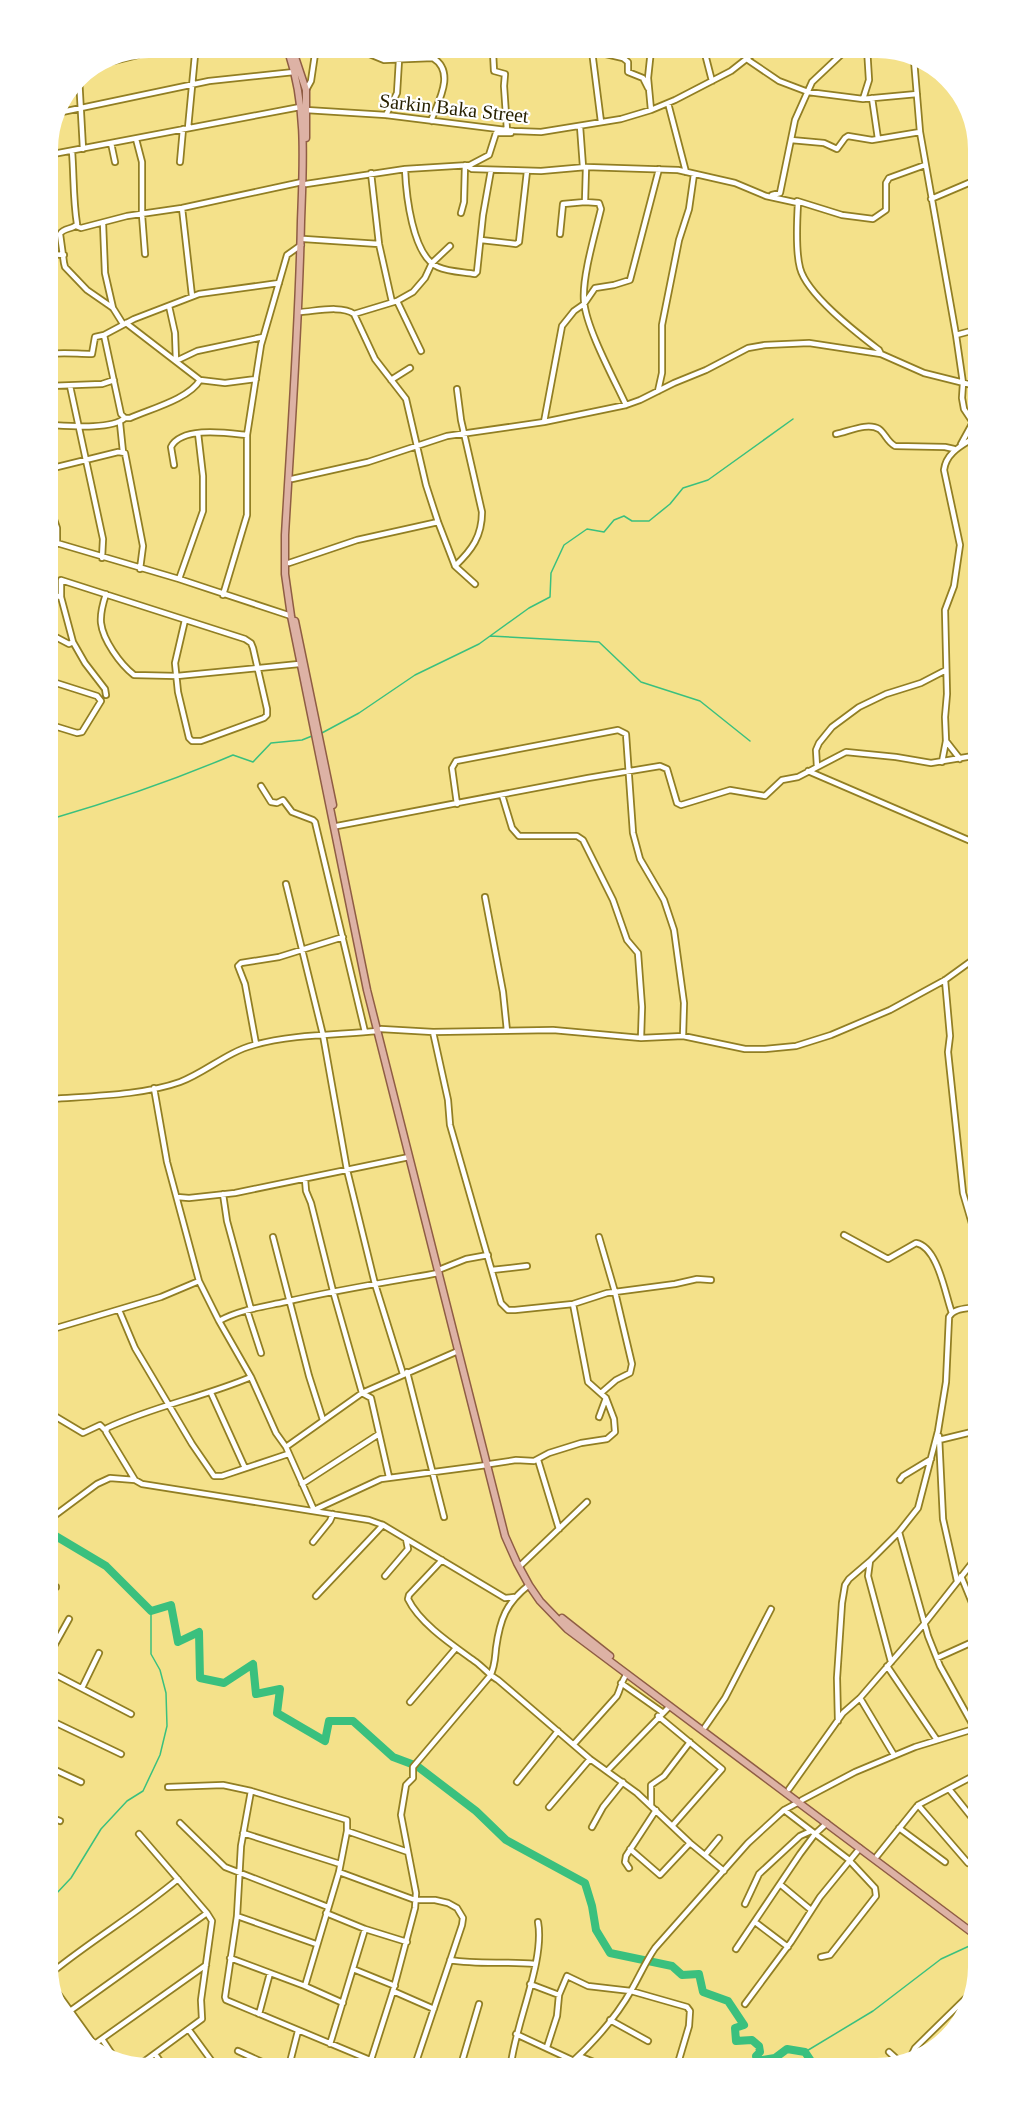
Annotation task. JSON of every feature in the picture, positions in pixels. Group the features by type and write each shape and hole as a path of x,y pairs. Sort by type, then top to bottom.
{"main road":[{"path":"290,58 303,109"},
{"path":"295,58 306,90 303,109 301,312 285,535 285,574 291,616 362,967 508,1544 540,1601 567,1629 670,1706 789,1789 826,1822 968,1929"},
{"path":"303,242 289,563 296,624 379,1030 416,1177"},
{"path":"440,1271 458,1351 508,1534 521,1565 542,1598 567,1623 968,1924"}],"street":[{"path":"180,162 195,58"},
{"path":"306,90 311,81 314,58"},
{"path":"380,58 427,58"},
{"path":"431,121 445,86 442,67 434,58"},
{"path":"493,58 494,71 505,74 507,130"},
{"path":"594,59 601,122"},
{"path":"624,59 628,62 628,72 643,78 648,88"},
{"path":"650,59 648,88 651,110"},
{"path":"706,59 712,81"},
{"path":"777,195 782,187 795,120 812,82 836,59"},
{"path":"863,99 869,80 868,59"},
{"path":"386,115 397,93 399,60"},
{"path":"748,60 779,81 808,92 863,99 916,94"},
{"name":"Sarkin Baka Street","path":"59,153 303,109 386,115 529,132 580,126 633,116 651,110 712,81 748,60"},
{"path":"914,67 925,165 956,335 963,383 961,388 964,409 968,416"},
{"path":"67,111 209,81 294,72"},
{"path":"80,91 83,149"},
{"path":"872,98 878,139"},
{"path":"668,103 686,172"},
{"path":"580,126 585,167 585,202"},
{"path":"256,379 225,383 200,380 125,324 113,308 87,290 65,267 62,231 76,226 81,228 127,216 182,208 304,183 405,168 470,165 489,155 496,133 529,132"},
{"path":"791,140 824,143 837,149 846,137 878,139 920,132"},
{"path":"136,139 142,162 145,254"},
{"path":"111,143 115,162"},
{"path":"72,151 76,226"},
{"path":"465,165 472,169 491,170 527,171 585,167 686,172 735,183 766,196 798,203 800,268 805,278 837,317 881,354"},
{"path":"461,213 464,202 465,165"},
{"path":"766,196 777,195 842,215 873,219 886,210 886,183 889,178 925,165"},
{"path":"405,168 408,208 424,253 439,268 477,273 491,170"},
{"path":"544,422 562,326 574,311 584,304 595,288 630,280 658,169"},
{"path":"481,240 516,244 519,242 527,171"},
{"path":"371,173 379,244 394,302 421,351"},
{"path":"658,391 662,373 662,325 679,240 689,209 694,174"},
{"path":"931,199 968,183"},
{"path":"560,234 563,204 599,203 601,207 591,249 584,304 595,338 626,405"},
{"path":"182,208 192,296"},
{"path":"103,223 105,273 113,308"},
{"path":"224,595 247,515 247,435 263,337 287,255 303,242 379,244"},
{"path":"354,314 394,302 413,292 425,278 432,263 450,246"},
{"path":"59,255 64,255"},
{"path":"59,352 92,354 95,337 192,296 205,292 279,283"},
{"path":"169,306 176,362"},
{"path":"301,312 327,309 348,310 354,314 375,359 406,399 438,522 455,566 475,584"},
{"path":"956,335 968,332"},
{"path":"104,335 122,414 125,418"},
{"path":"176,362 197,351 263,337"},
{"path":"292,479 368,462 447,436 544,422 626,405 748,348 765,345 809,343 881,354 924,373 968,384"},
{"path":"391,380 410,368"},
{"path":"59,386 102,384 114,380"},
{"path":"59,425 120,423 125,418 130,418 187,393 200,380"},
{"path":"70,386 103,539 102,558"},
{"path":"455,566 472,551 482,522 482,512 464,435 457,389"},
{"path":"120,423 123,452 143,546 140,569"},
{"path":"836,434 869,426 881,430 895,446 957,448 968,441"},
{"path":"942,762 946,741 945,610 954,586 960,544 944,470 945,462 957,448 968,429"},
{"path":"174,465 172,444 198,433 247,435"},
{"path":"179,579 203,511 203,476 198,433"},
{"path":"59,467 123,452"},
{"path":"289,563 357,540 438,522"},
{"path":"59,545 179,579 291,616"},
{"path":"106,695 105,689 85,663 73,642 61,597 61,580 249,640 253,648 267,715 237,729 195,742 189,738 177,676 176,656 185,620"},
{"path":"106,594 101,619 102,627 112,647 130,672 137,676 177,676 299,664"},
{"path":"59,639 69,644 73,642"},
{"path":"817,767 816,750 819,743 832,728 859,707 886,694 921,683 946,669"},
{"path":"59,684 97,696 101,701 82,732 77,733 59,727"},
{"path":"457,804 452,768 456,761 618,730 626,734 631,824 640,859 664,900 674,930 684,1003 683,1036"},
{"path":"946,741 960,759"},
{"path":"337,826 628,771 664,767 669,775 677,803 681,805 730,790 765,796 782,780 798,777 841,754 852,751 931,763 968,757"},
{"path":"808,771 968,840"},
{"path":"261,786 271,802 283,801 292,812 315,822 365,1032"},
{"path":"502,795 512,828 519,836 577,836 583,840 613,900 627,940 638,953 642,1007 641,1038"},
{"path":"286,884 323,1035 347,1170 375,1284 405,1373 444,1517"},
{"path":"485,897 503,992 507,1031"},
{"path":"256,1044 245,984 238,966 241,963 279,957 343,937"},
{"path":"58,1098 154,1088 187,1079 256,1044 379,1030 586,1032 641,1038 683,1036 746,1049 796,1046 831,1035 890,1010 945,980 968,963"},
{"path":"945,980 950,1036 948,1052 963,1193 968,1210"},
{"path":"433,1032 448,1100 450,1125 501,1303 508,1310 573,1304 594,1296 615,1292 698,1279 711,1280"},
{"path":"154,1088 167,1162 199,1281 251,1377 314,1510"},
{"path":"177,1197 223,1194 409,1156"},
{"path":"305,1179 362,1393 371,1398 389,1477"},
{"path":"223,1194 227,1221 261,1353"},
{"path":"179,1206 189,1198"},
{"path":"838,1721 836,1686 845,1585 899,1532 918,1508 938,1431 946,1382 951,1312 938,1267 923,1245 916,1243 888,1259 844,1235"},
{"path":"273,1237 309,1376 323,1420"},
{"path":"599,1237 632,1364 630,1373 616,1380 601,1393"},
{"path":"219,1321 231,1314 249,1309 440,1271 466,1259 488,1256"},
{"path":"492,1270 527,1266"},
{"path":"58,1327 161,1298 199,1281"},
{"path":"314,1510 389,1477 516,1460 538,1460 549,1453 581,1443 612,1437 616,1425 606,1398 588,1382 573,1304"},
{"path":"951,1312 968,1308"},
{"path":"120,1310 135,1348 208,1471 214,1476 222,1476 288,1454"},
{"path":"286,1447 362,1393 458,1351"},
{"path":"106,1431 107,1428 132,1417 211,1393 251,1377"},
{"path":"211,1393 245,1468"},
{"path":"599,1417 606,1398"},
{"path":"58,1418 83,1433 100,1425 106,1431 135,1480"},
{"path":"938,1431 943,1519 957,1581"},
{"path":"939,1440 968,1433"},
{"path":"302,1484 379,1434"},
{"path":"900,1480 931,1459"},
{"path":"538,1460 559,1529"},
{"path":"58,1513 97,1484 110,1478 135,1480 149,1486 369,1520 383,1525 505,1598 514,1597"},
{"path":"521,1565 587,1502"},
{"path":"313,1542 333,1515"},
{"path":"316,1596 383,1525"},
{"path":"899,1532 924,1623 937,1658 968,1714"},
{"path":"385,1576 408,1549 406,1539"},
{"path":"442,1560 409,1595 408,1599 428,1623 590,1759 623,1782 724,1871"},
{"path":"870,1561 868,1576 889,1664 937,1740"},
{"path":"789,1789 847,1708 860,1698 968,1568"},
{"path":"961,1576 968,1595"},
{"path":"372,2057 394,1988 415,1908 402,1815 406,1785 413,1778 414,1766 490,1676 495,1665 499,1628 514,1597 529,1585"},
{"path":"705,1727 725,1698 771,1609"},
{"path":"58,1638 69,1619"},
{"path":"937,1658 968,1644"},
{"path":"410,1702 456,1648"},
{"path":"81,1688 99,1653"},
{"path":"574,1744 617,1696 627,1674"},
{"path":"58,1676 131,1714"},
{"path":"621,1683 722,1769 673,1826"},
{"path":"860,1698 894,1755"},
{"path":"607,1771 670,1706"},
{"path":"58,1724 121,1754"},
{"path":"583,2058 579,2056 631,1991 647,1959 748,1843 784,1810 855,1772 894,1755 968,1730"},
{"path":"517,1782 558,1731"},
{"path":"651,1806 651,1785 664,1776 690,1742"},
{"path":"549,1807 590,1759"},
{"path":"58,1771 81,1782"},
{"path":"877,1856 918,1805 968,1779"},
{"path":"592,1827 603,1807 623,1782"},
{"path":"168,1787 223,1785 347,1820 339,1872 305,1986"},
{"path":"949,1789 968,1813"},
{"path":"250,1791 243,1833 237,1916 226,2000 358,2057"},
{"path":"918,1805 968,1863"},
{"path":"629,1868 626,1856 656,1810"},
{"path":"784,1810 848,1859 875,1888 876,1896 830,1956 822,1957"},
{"path":"744,1904 759,1874 800,1836 813,1832 826,1822"},
{"path":"180,1823 225,1867 328,1907"},
{"path":"899,1828 945,1862"},
{"path":"347,1831 408,1852"},
{"path":"736,1949 781,1885 813,1832"},
{"path":"243,1833 340,1864"},
{"path":"139,1834 211,1917 212,1924 201,2000 202,2019 151,2057"},
{"path":"705,1855 719,1838"},
{"path":"630,1849 660,1875 690,1843"},
{"path":"745,2004 788,1947 811,1910 848,1859 860,1848"},
{"path":"339,1872 415,1900 435,1900 457,1908 462,1918 462,1925 418,2057"},
{"path":"58,1968 178,1878"},
{"path":"781,1885 811,1910"},
{"path":"70,2011 207,1913"},
{"path":"326,1913 365,1929 407,1942"},
{"path":"237,1916 316,1944"},
{"path":"512,2058 535,1964 540,1934 538,1922"},
{"path":"755,1922 788,1947"},
{"path":"330,2044 365,1929"},
{"path":"230,1958 343,2003"},
{"path":"450,1960 483,1964 509,1962 535,1964"},
{"path":"98,2041 206,1965"},
{"path":"353,1969 434,2009"},
{"path":"259,2014 270,1973"},
{"path":"547,2047 557,2016 559,1995 567,1976 588,1986 631,1991 687,2007 690,2011 689,2026 680,2058"},
{"path":"530,1984 559,1995"},
{"path":"464,2057 479,2004"},
{"path":"914,2049 959,2005"},
{"path":"610,2020 648,2041"},
{"path":"189,2030 209,2057"},
{"path":"291,2057 298,2031"},
{"path":"516,2034 547,2047 565,2058"},
{"path":"102,2039 107,2047"},
{"path":"238,2050 250,2057"},
{"path":"889,2052 894,2056"}],"waterway":[{"path":"320,734 359,713 415,675 479,644 529,608 550,597 551,573 564,545 587,529 604,532 614,520 624,516 632,521 649,521 670,504 683,488 708,480 793,419"},
{"path":"490,636 599,642 641,682 700,701 750,741"},
{"path":"59,817 143,790 233,755 253,762 271,743 302,740 312,736"},
{"path":"58,1538 106,1566 151,1611 171,1605 178,1642 199,1632 200,1678 224,1683 253,1664 256,1694 280,1689 277,1713 325,1741 329,1721 353,1721 393,1757 417,1766 476,1811 506,1840 585,1883 596,1930 610,1953 672,1966 682,1975 699,1974 703,1992 728,2001 744,2025 735,2028 736,2041 752,2040 759,2046 760,2052 756,2058"},
{"path":"58,1892 71,1878 101,1829 127,1801 143,1791 160,1755 167,1726 166,1693 160,1670 151,1654 151,1611"},
{"path":"805,2052 873,2011 941,1959 968,1947"},
{"path":"775,2058 787,2049 805,2052 809,2058"}]}
